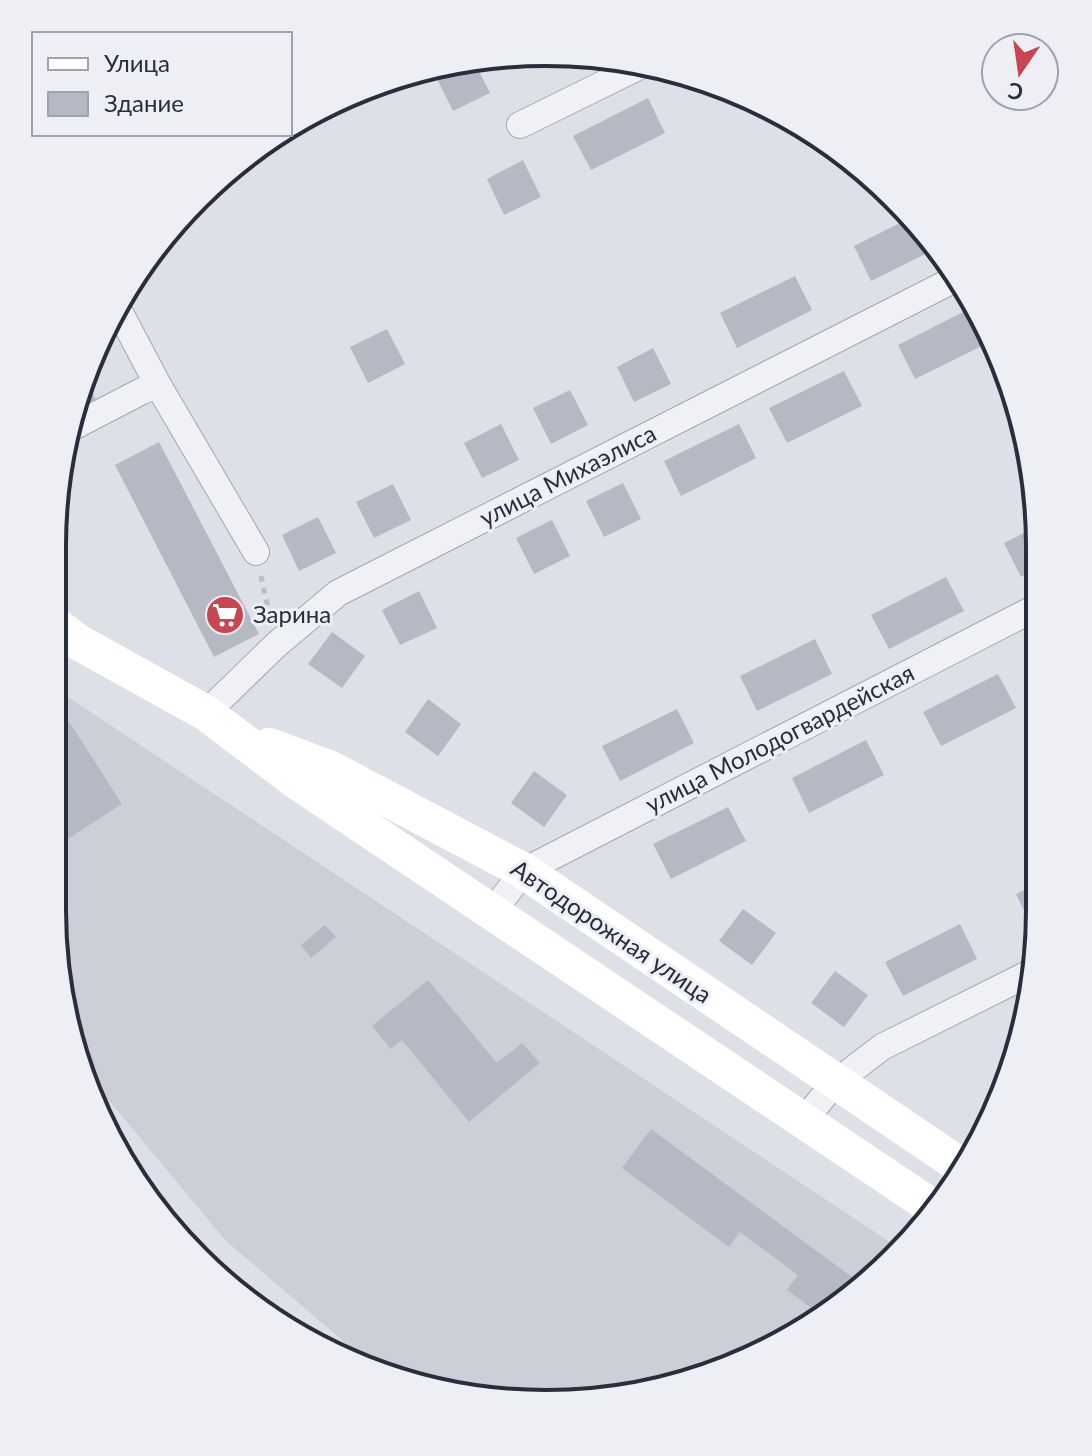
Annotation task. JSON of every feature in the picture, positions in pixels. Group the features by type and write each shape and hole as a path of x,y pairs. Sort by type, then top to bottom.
{"main road":[{"name":"Автодорожная улица","path":"66,633 206,713 296,781 926,1203"},
{"name":"Автодорожная улица","path":"237,734 331,769 524,871 955,1162"}],"street":[{"path":"520,125 626,73"},
{"name":"улица Михаэлиса","path":"206,713 276,645 338,593 947,283"},
{"path":"123,319 158,385 256,552"},
{"path":"82,422 158,385"},
{"name":"улица Молодогвардейская","path":"524,871 1026,613"},
{"path":"492,912 524,871"},
{"path":"803,1121 835,1083 882,1047 1021,977"}],"path":[{"path":"256,552 276,645"}],"shaded area":[{"path":"66,696 891,1243 862,1271 813,1309 730,1353 700,1365 640,1381 546,1390 452,1381 392,1365 352,1348 225,1240 103,1093 82,1034 67,941"}],"building":[{"path":"479,71 490,93 453,111 437,79"},
{"path":"648,98 665,133 591,170 573,136"},
{"path":"523,160 541,197 504,215 487,179"},
{"path":"900,223 926,253 871,281 854,246"},
{"path":"795,276 812,310 737,348 720,313"},
{"path":"965,311 982,346 915,379 898,345"},
{"path":"387,329 405,364 368,383 350,347"},
{"path":"653,348 671,384 634,402 617,367"},
{"path":"844,371 862,406 787,443 769,408"},
{"path":"570,390 588,425 551,444 533,408"},
{"path":"91,391 97,402 86,407"},
{"path":"501,424 519,460 482,478 464,443"},
{"path":"739,424 756,458 681,496 664,461"},
{"path":"159,442 259,634 214,657 115,465"},
{"path":"623,483 641,519 604,537 586,501"},
{"path":"393,484 411,520 374,538 356,502"},
{"path":"318,517 336,553 299,571 282,535"},
{"path":"552,520 570,556 534,574 516,538"},
{"path":"1026,532 1026,574 1021,577 1004,543"},
{"path":"946,577 964,611 889,649 871,615"},
{"path":"419,591 437,628 400,645 382,610"},
{"path":"332,632 365,656 342,688 308,664"},
{"path":"815,639 832,674 757,711 740,676"},
{"path":"998,674 1016,708 941,746 923,712"},
{"path":"428,699 461,724 438,756 405,732"},
{"path":"677,709 694,743 620,781 602,746"},
{"path":"66,717 122,804 66,840"},
{"path":"866,740 884,775 809,813 792,778"},
{"path":"534,771 567,795 544,827 511,803"},
{"path":"728,807 746,841 671,879 653,844"},
{"path":"1026,889 1026,914 1016,894"},
{"path":"743,909 776,933 752,965 719,941"},
{"path":"960,924 977,959 903,996 885,962"},
{"path":"325,925 336,937 311,958 301,945"},
{"path":"835,971 868,995 844,1027 811,1003"},
{"path":"428,980 497,1063 522,1043 540,1063 469,1122 402,1040 391,1049 372,1026"},
{"path":"651,1129 853,1278 813,1309 787,1290 798,1275 740,1232 729,1247 622,1168"}],"place":[{"name":"Зарина","path":"225,615"}]}
